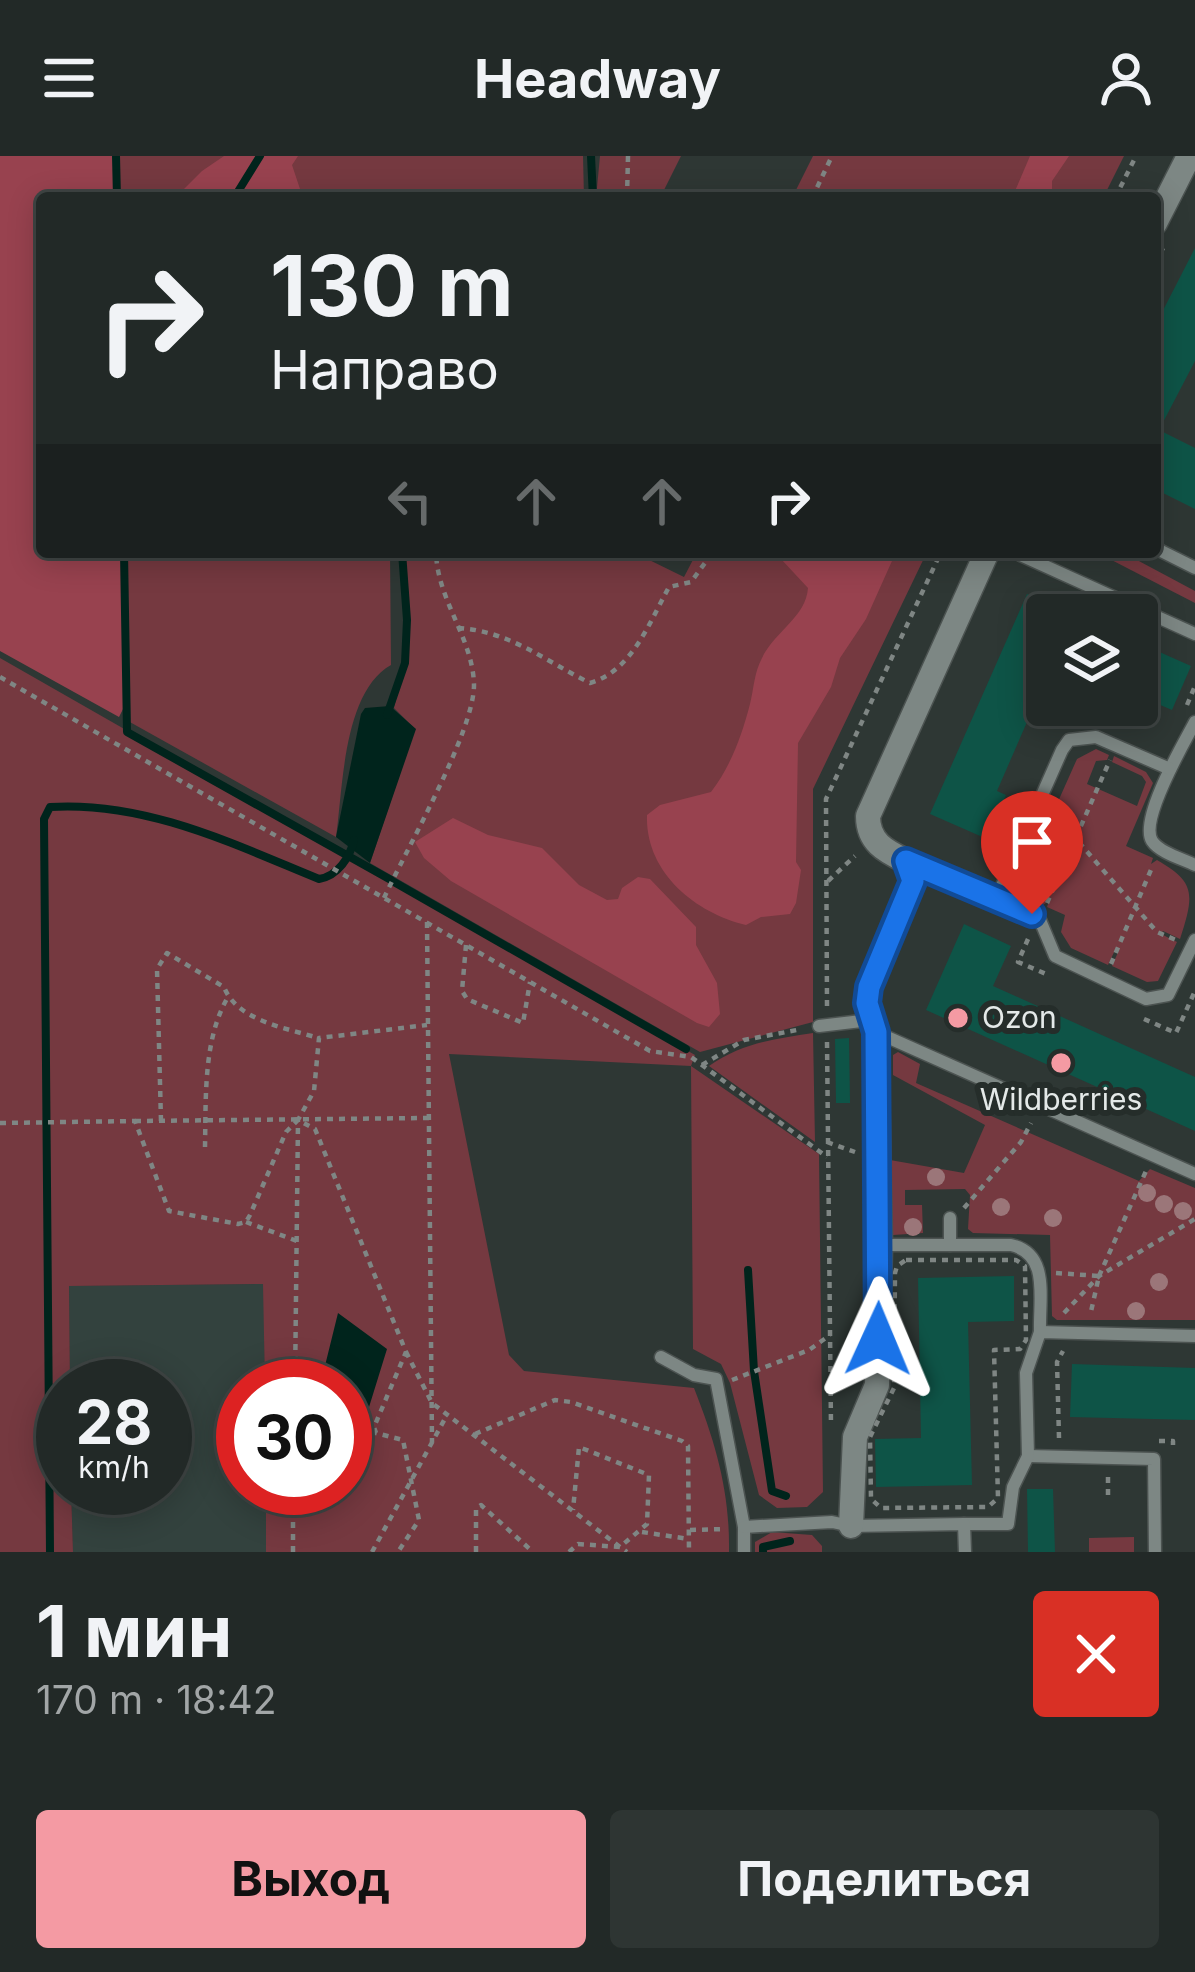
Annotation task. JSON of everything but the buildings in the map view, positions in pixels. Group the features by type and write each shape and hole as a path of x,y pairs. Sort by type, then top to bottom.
{"street":[{"path":"1161,211 1189,156"},
{"path":"851,1526 855,1436 877,1385 880,1245 869,987 913,881 906,861 874,841 868,816 984,558"}],"lane":[{"path":"1161,551 1195,568"},
{"path":"1027,558 1195,634"},
{"path":"1195,722 1169,769 1149,827 1151,839 1160,848 1195,865"},
{"path":"997,897 1070,740 1096,737 1169,769"},
{"path":"906,861 997,897 1040,920 1055,956 1156,1000 1176,985 1193,943"},
{"path":"819,1026 873,1026 1195,1174"},
{"path":"950,1218 950,1245"},
{"path":"744,1527 832,1522 851,1526 1008,1524 1013,1487 1028,1456 1027,1373 1040,1332 1032,1272 1037,1260 1028,1249 1011,1244 880,1245"},
{"path":"1040,1332 1195,1336"},
{"path":"661,1357 694,1375 716,1379 744,1527 743,1552"},
{"path":"1028,1456 1154,1459 1155,1552"},
{"path":"964,1524 965,1552"}],"path":[{"path":"627,192 628,156"},
{"path":"815,192 832,156"},
{"path":"1118,192 1136,156"},
{"path":"384,898 470,711 474,686 458,628 444,599 437,558"},
{"path":"458,628 487,630 539,652 590,682 611,677 629,656 669,587 691,582 709,558"},
{"path":"0,677 650,1051 691,1057 827,1157"},
{"path":"1040,920 1117,746"},
{"path":"1031,820 1076,839 1157,932 1193,943"},
{"path":"1104,980 1160,848"},
{"path":"427,922 432,1442"},
{"path":"466,945 462,991 467,999 523,1023 530,982"},
{"path":"161,1121 157,969 167,953 224,987 228,997 253,1017 319,1038 428,1025"},
{"path":"205,1147 216,1016 228,997"},
{"path":"702,1065 744,1040 819,1026"},
{"path":"246,1222 286,1132 314,1091 319,1038"},
{"path":"950,1218 958,1216 1021,1142 1041,1105"},
{"path":"0,1123 429,1118"},
{"path":"295,1359 298,1120"},
{"path":"298,1120 315,1129 406,1352 432,1403 627,1552"},
{"path":"136,1121 169,1211 267,1226 297,1241"},
{"path":"1090,1333 1099,1276 1153,1155"},
{"path":"1055,1322 1099,1276 1195,1219"},
{"path":"1032,1272 1027,1340 1020,1349 994,1350 996,1501 988,1507 876,1508 870,1437 894,1388 897,1266 906,1260 1016,1260 1032,1272 1099,1276"},
{"path":"718,1387 809,1349 830,1335"},
{"path":"372,1421 406,1352"},
{"path":"475,1434 554,1400 682,1441 688,1446 689,1552"},
{"path":"372,1552 448,1415"},
{"path":"372,1428 404,1440 419,1520 398,1552"},
{"path":"569,1552 578,1544 620,1547 641,1531 647,1524 649,1475 579,1447 573,1510"},
{"path":"476,1552 476,1509 481,1505 533,1552"},
{"path":"292,1552 293,1515"},
{"path":"690,1530 744,1527"},
{"path":"641,1531 689,1539"}],"shaded area":[{"path":"0,156 113,156 114,192 36,192 36,558 122,558 126,703 119,717 0,651"},
{"path":"113,156 583,156 584,192 114,192"},
{"path":"224,156 298,156 292,165 301,192 181,192"},
{"path":"600,156 681,156 663,192 597,192"},
{"path":"813,156 1124,156 1106,192 795,192"},
{"path":"1030,156 1069,156 1052,181 1052,192 1015,192"},
{"path":"122,558 390,558 391,665 375,678 354,718 336,837 128,721"},
{"path":"402,558 645,558 684,577 694,558 924,558 813,789 813,1022 700,1052 370,863 415,729 394,708 405,663"},
{"path":"893,558 866,619 840,658 831,687 798,743 796,862 801,870 796,903 790,914 761,917 746,925 709,911 677,887 654,855 647,815 660,805 711,792 730,761 759,664 806,598 808,588 781,559"},
{"path":"1108,558 1133,558 1195,591 1195,603"},
{"path":"0,658 695,1055 691,1066 449,1054 509,1355 524,1371 694,1388 720,1469 729,1552 266,1552 266,1515 372,1515 372,1359 264,1359 263,1284 69,1286 70,1359 36,1359 36,1515 72,1515 73,1552 0,1552"},
{"path":"390,706 416,729 370,863 336,837 361,714 365,708"},
{"path":"1096,749 1109,755 1107,760 1096,761 1087,784 1137,806 1146,782 1112,762 1114,756 1146,772 1153,783 1126,846 1153,858 1151,864 1157,860 1170,868 1188,890 1180,939 1161,934 1177,942 1158,981 1147,982 1112,966 1116,948 1108,965 1071,948 1061,932 1065,915 1047,907 1049,901 1043,905 1028,898 1023,887 1046,828 1062,836 1065,832 1048,824 1077,759"},
{"path":"453,818 488,835 542,848 579,885 607,900 618,899 622,888 638,877 650,879 696,927 696,945 717,983 720,1014 709,1027 697,1023 451,881 424,858 415,842"},
{"path":"813,1033 815,1142 709,1066 746,1047"},
{"path":"898,1052 920,1064 916,1083 1139,1181 1150,1169 1195,1188 1195,1320 1057,1320 1052,1316 1050,1235 973,1233 968,1229 970,1195 965,1189 905,1190 905,1205 922,1205 923,1233 893,1235 890,1160 964,1173 985,1125 893,1075 893,1055"},
{"path":"691,1066 819,1154 823,1492 807,1507 777,1508 759,1495 730,1383 721,1364 693,1349"},
{"path":"264,1284 265,1359 216,1359 216,1515 266,1515 266,1552 73,1552 72,1515 192,1515 192,1359 70,1359 69,1286"},
{"path":"338,1313 387,1349 372,1397 372,1359 327,1359"},
{"path":"772,1532 812,1535 822,1552 755,1552 755,1542"},
{"path":"1134,1537 1134,1552 1089,1552 1089,1538"}],"waterway":[{"path":"116,156 117,192"},
{"path":"238,192 260,156"},
{"path":"591,156 593,192"},
{"path":"124,558 127,732 391,880"},
{"path":"387,715 405,663 402,558"},
{"path":"50,1552 44,819 50,807 86,807 155,818 319,879 342,865 354,840"},
{"path":"394,882 686,1049"},
{"path":"748,1270 754,1371 772,1491 786,1496"},
{"path":"763,1552 763,1547 790,1541"}],"place":[{"name":"Ozon","path":"958,1018"},
{"name":"Wildberries","path":"1061,1063"}],"route":[{"path":"878,1339 876,1032 867,1003 869,987 913,881 906,861 1032,914"}]}
